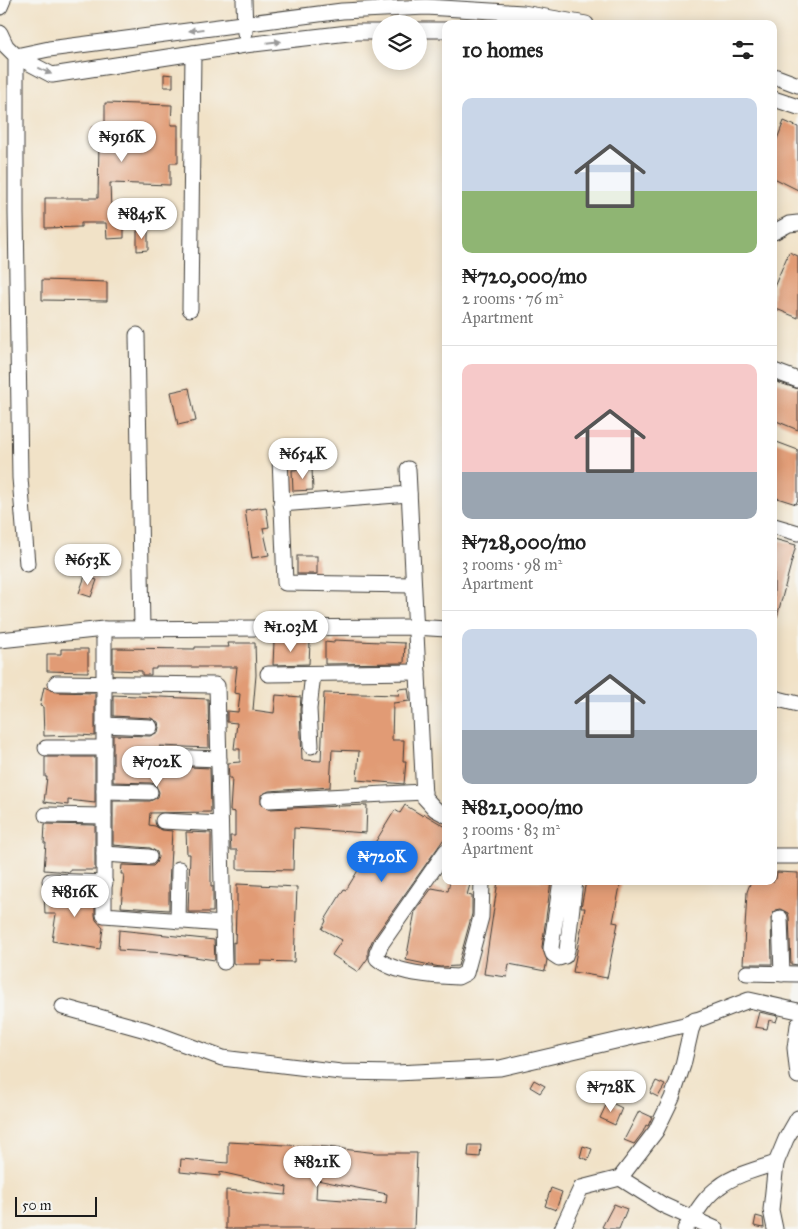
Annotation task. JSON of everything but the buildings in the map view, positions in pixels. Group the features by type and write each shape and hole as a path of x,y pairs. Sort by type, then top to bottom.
{"street":[{"path":"0,7 2,0"},
{"path":"244,0 245,45"},
{"path":"6,45 49,49 342,11 426,8 523,13 563,20"},
{"path":"427,30 442,30"},
{"path":"6,45 52,75 245,45 372,32"},
{"path":"6,45 16,213 20,478 28,564"},
{"path":"190,309 193,53"},
{"path":"777,77 798,85"},
{"path":"777,100 798,107"},
{"path":"777,230 789,224 798,224"},
{"path":"137,335 142,629"},
{"path":"777,372 798,380"},
{"path":"280,458 285,583 413,585"},
{"path":"408,469 424,797 442,812"},
{"path":"282,504 409,494"},
{"path":"777,527 798,533"},
{"path":"0,640 104,629 416,627 442,629"},
{"path":"104,629 104,915 223,924"},
{"path":"268,674 418,672"},
{"path":"311,746 309,709 313,674"},
{"path":"56,683 217,686 224,962"},
{"path":"777,699 798,704"},
{"path":"104,725 150,727"},
{"path":"46,748 104,748"},
{"path":"167,758 219,759"},
{"path":"104,791 150,792"},
{"path":"269,800 424,792"},
{"path":"46,815 104,816"},
{"path":"163,821 220,824"},
{"path":"104,854 149,857"},
{"path":"777,856 798,856"},
{"path":"442,857 380,944 377,958 380,961 388,966 404,971 458,977 466,973 481,917 482,885"},
{"path":"178,921 179,869"},
{"path":"50,881 104,883"},
{"path":"560,885 551,948 559,958 565,956 567,950 575,885"},
{"path":"780,918 782,974"},
{"path":"747,973 798,974"},
{"path":"62,1007 146,1030 222,1058 341,1072 396,1073 500,1068 684,1025 749,1000 798,1011"},
{"path":"562,1229 581,1188 620,1178 656,1130 672,1098 690,1030 695,1020"},
{"path":"798,1025 795,1048 798,1076"},
{"path":"776,1229 771,1210 776,1164 786,1139 798,1118"},
{"path":"689,1223 707,1198 719,1186 756,1169 776,1164"},
{"path":"620,1178 663,1204 689,1223 716,1229"}]}
